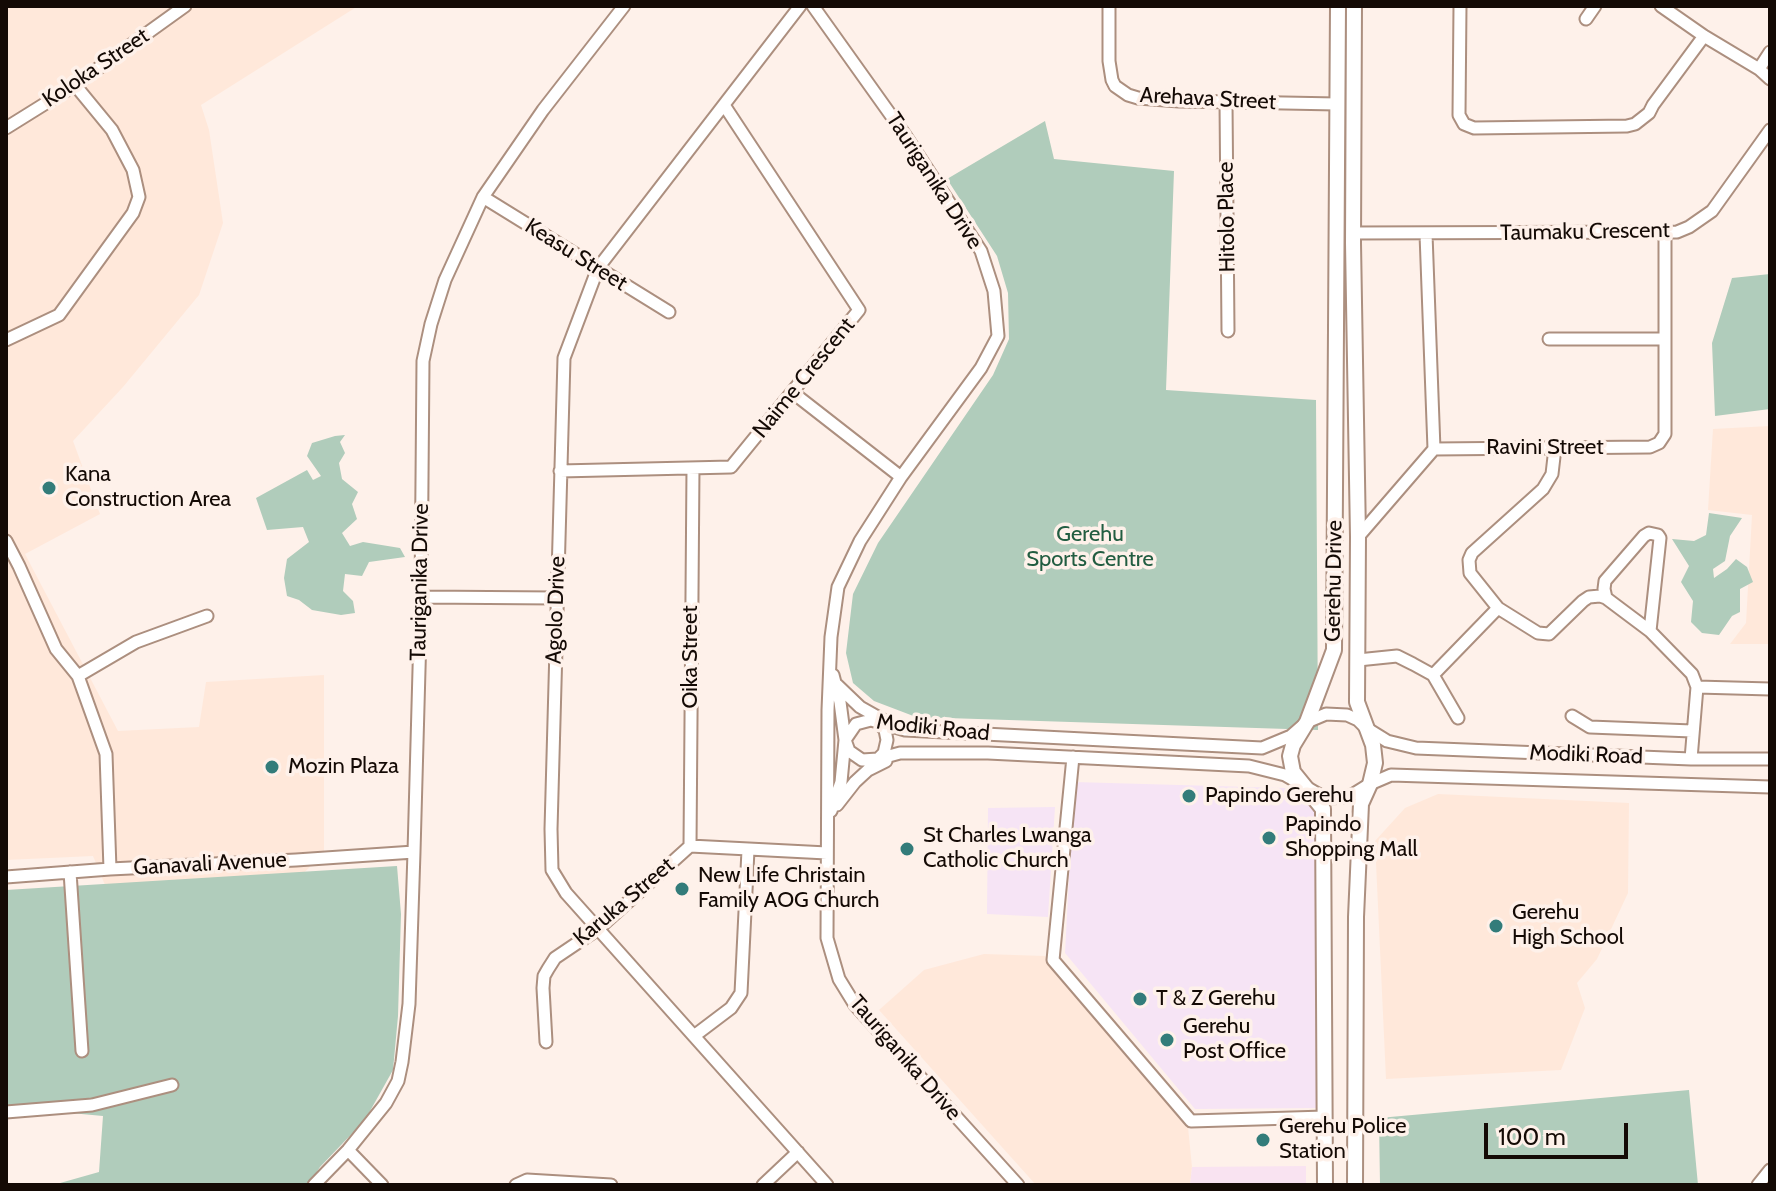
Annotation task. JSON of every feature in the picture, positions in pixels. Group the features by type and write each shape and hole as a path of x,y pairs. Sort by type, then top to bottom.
{"street":[{"name":"Koloka Street","path":"6,128 75,85 185,6"},
{"name":"Tauriganika Drive","path":"314,1185 348,1150 386,1103 398,1081 402,1062 409,1004 414,852 423,361 431,324 445,280 483,197 543,110 624,6"},
{"name":"Agolo Drive","path":"800,6 598,268 564,358 551,829 552,870 566,893 827,1185"},
{"name":"Tauriganika Drive","path":"813,6 905,135 981,251 994,291 998,336 981,368 901,477 860,541 838,587 830,665 827,938 839,979 855,1005 1018,1185"},
{"name":"Arehava Street","path":"1109,6 1112,80 1119,90 1128,95 1226,102 1337,104"},
{"name":"Gerehu Drive","path":"1325,1185 1323,809 1293,772 1290,756 1307,722 1334,650 1338,6"},
{"name":"Gerehu Drive","path":"1354,6 1357,702 1373,745 1375,763 1361,804 1356,917 1355,1185"},
{"path":"1460,6 1459,115 1464,124 1474,128 1635,124 1649,113 1704,36"},
{"path":"1586,19 1595,6"},
{"path":"1661,6 1770,79"},
{"path":"1759,69 1770,52"},
{"path":"6,340 59,315 133,213 139,197 133,170 112,130 75,85"},
{"name":"Hitolo Place","path":"1226,102 1228,331"},
{"name":"Naime Crescent","path":"560,471 731,467 859,310 724,105"},
{"name":"Taumaku Crescent","path":"1353,233 1677,232 1712,211 1770,130"},
{"name":"Keasu Street","path":"483,197 669,312"},
{"path":"1358,537 1434,449 1426,234"},
{"name":"Ravini Street","path":"1434,449 1650,447 1659,443 1665,434 1665,234"},
{"path":"1549,339 1664,339"},
{"path":"792,392 901,477"},
{"path":"1555,448 1552,474 1543,489 1472,553 1470,573 1498,608 1538,633 1549,634 1583,601 1595,597 1606,598 1650,631 1692,674 1697,687 1691,759"},
{"name":"Oika Street","path":"690,846 693,468"},
{"path":"1606,598 1605,581 1644,536 1652,533 1660,538 1650,631"},
{"path":"6,541 56,649 78,676 106,754 110,869"},
{"path":"421,597 556,598"},
{"path":"1433,675 1498,608"},
{"path":"78,676 136,642 207,616"},
{"path":"1358,660 1397,656 1433,675 1458,718"},
{"path":"830,665 837,686 884,723 887,740 884,753 878,759"},
{"name":"Tauriganika Drive","path":"828,819 841,782 845,740 840,702 830,665"},
{"path":"1697,687 1770,689"},
{"name":"Modiki Road","path":"1770,759 1691,759 1416,748 1387,741 1347,715 1326,714 1307,722 1291,736 1262,748 905,730 871,720 856,724 845,740 849,751 862,760 900,753 988,753 1249,766 1285,775 1325,798 1349,797 1391,775 1770,787"},
{"path":"1572,716 1590,727 1692,731"},
{"path":"828,819 868,770 900,753"},
{"path":"1073,757 1053,960 1191,1121 1325,1117"},
{"name":"Karuka Street","path":"546,1042 544,976 555,958 598,929 690,846 827,853"},
{"path":"694,1036 731,1008 741,993 748,850"},
{"name":"Ganavali Avenue","path":"6,877 414,852"},
{"path":"70,872 82,1051"},
{"path":"6,1112 92,1105 172,1085"},
{"path":"348,1150 382,1185"},
{"path":"763,1185 798,1152"},
{"path":"1758,1185 1770,1170"},
{"path":"516,1185 527,1180 611,1185"}],"shaded area":[{"path":"6,6 358,6 201,105 209,130 223,223 199,295 123,387 73,441 100,514 25,554 118,731 199,727 206,682 324,675 324,852 301,876 105,885 93,856 6,860"},
{"path":"1770,426 1770,644 1730,644 1746,623 1752,515 1708,510 1713,429"},
{"path":"1074,782 1319,789 1317,1108 1195,1109 1065,953"},
{"name":"Gerehu High School","path":"1438,794 1629,803 1628,893 1597,959 1577,983 1585,1008 1561,1070 1386,1079 1375,841 1405,808"},
{"path":"1055,807 1048,917 987,914 988,808"},
{"path":"984,954 1045,956 1188,1127 1192,1167 1190,1185 1036,1185 879,1010 924,970"},
{"path":"1306,1166 1306,1185 1190,1185 1192,1167"}],"green space":[{"name":"Gerehu Sports Centre","path":"1045,121 1054,159 1174,171 1166,390 1316,400 1318,730 916,717 874,701 853,683 846,653 853,594 878,543 993,375 1009,339 1008,293 997,256 947,179"},
{"path":"1770,274 1770,409 1715,416 1712,343 1732,278"},
{"path":"345,435 340,442 345,453 339,463 342,479 358,492 352,504 357,519 342,533 350,546 363,542 400,548 405,557 369,562 362,576 345,574 343,591 353,601 355,613 341,615 312,610 287,596 284,578 287,559 309,542 303,527 267,530 256,498 307,470 313,480 321,476 307,456 312,443"},
{"path":"1709,513 1742,518 1730,536 1725,561 1713,569 1714,578 1736,559 1747,567 1753,582 1740,589 1740,612 1732,616 1719,635 1702,633 1691,622 1693,601 1681,582 1689,566 1672,539 1694,541 1706,535"},
{"path":"397,866 401,914 393,1070 365,1120 320,1167 308,1185 53,1185 99,1172 103,1116 6,1107 6,890"},
{"path":"1689,1090 1698,1185 1380,1185 1379,1118"}],"place":[{"name":"Kana Construction Area","path":"49,488"},
{"name":"Mozin Plaza","path":"272,767"},
{"name":"Papindo Gerehu","path":"1189,796"},
{"name":"Papindo Shopping Mall","path":"1269,838"},
{"name":"St Charles Lwanga Catholic Church","path":"907,849"},
{"name":"New Life Christain Family AOG Church","path":"682,889"},
{"name":"Gerehu High School","path":"1496,926"},
{"name":"T & Z Gerehu","path":"1140,999"},
{"name":"Gerehu Post Office","path":"1167,1040"},
{"name":"Gerehu Police Station","path":"1263,1140"}]}
